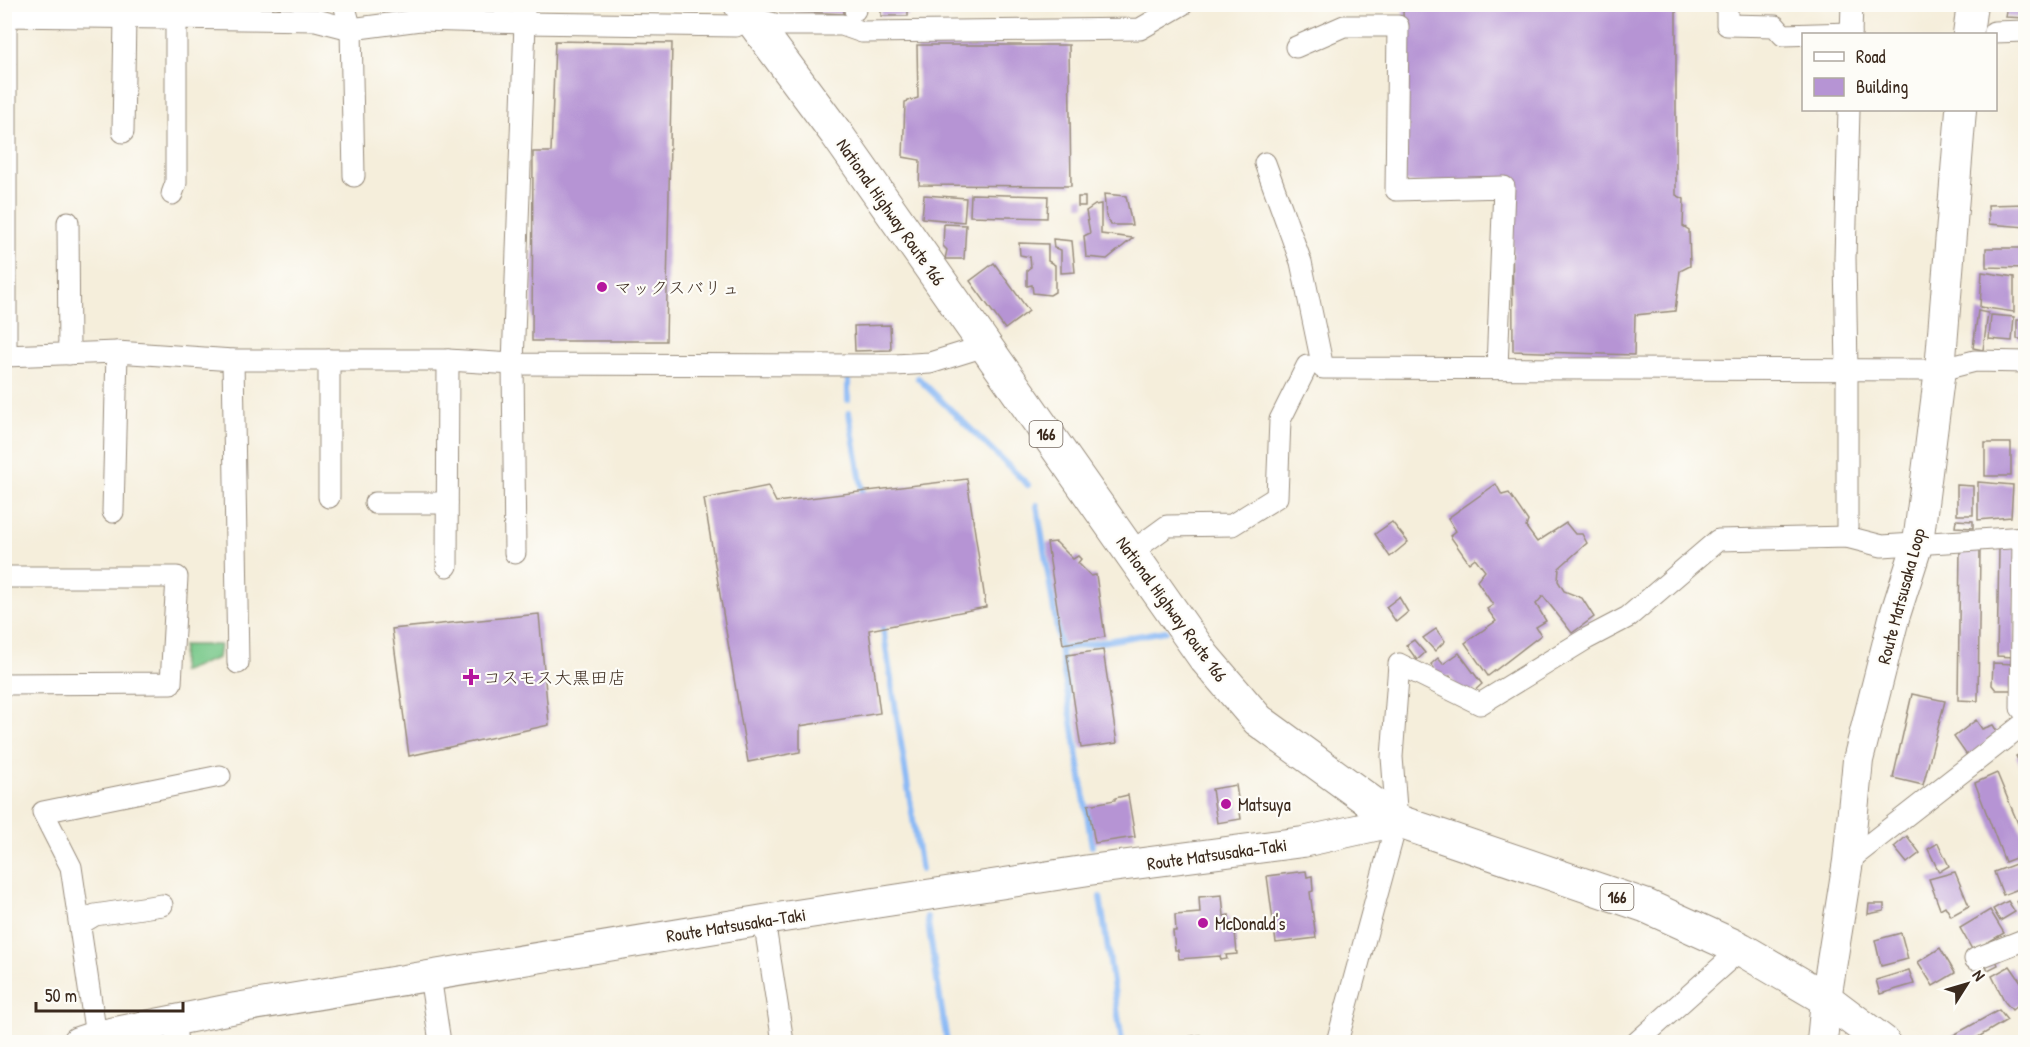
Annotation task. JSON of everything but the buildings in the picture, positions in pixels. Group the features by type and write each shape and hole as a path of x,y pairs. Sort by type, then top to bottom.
{"highway":[{"name":"National Highway Route 166","path":"744,11 836,133 1204,657 1258,720 1397,821 1646,906 1741,949 1826,999 1883,1042"}],"main road":[{"path":"1971,4 1981,33"},
{"name":"Route Matsusaka Loop","path":"1822,1042 1826,999 1848,861 1858,760 1894,618 1918,543 1940,370 1961,111"},
{"name":"Route Matsusaka-Taki","path":"87,1039 176,1031 236,1008 764,920 1089,870 1303,842 1397,821"}],"street":[{"path":"344,4 351,28 354,176"},
{"path":"985,346 930,363 895,365 513,364 448,360 233,360 117,352 5,356 5,16 125,18 176,11 316,20 351,28 420,20 524,14 736,26 744,11 779,25 842,25 862,32 1140,29 1183,4"},
{"path":"1727,4 1727,26 1775,26 1783,35 1802,35"},
{"path":"1851,33 1852,4"},
{"path":"172,194 176,183 176,11"},
{"path":"515,553 513,364 524,14"},
{"path":"123,132 125,18"},
{"path":"1296,47 1344,26 1398,26 1396,190 1504,187 1497,368"},
{"path":"1981,33 2025,31"},
{"path":"1846,537 1845,258 1849,111"},
{"path":"1265,163 1301,262 1323,368 1940,370 1975,361 2025,362"},
{"path":"68,222 69,354"},
{"path":"113,512 117,352"},
{"path":"233,360 238,663"},
{"path":"328,360 329,497"},
{"path":"447,566 448,360"},
{"path":"1130,553 1167,526 1232,525 1277,497 1280,420 1306,366"},
{"path":"375,503 447,503"},
{"path":"1337,1042 1397,821 1392,757 1400,664 1480,704 1586,639 1628,617 1718,540 1846,537 1882,546 2024,537 2021,708 2025,714"},
{"path":"4,577 177,577 171,682 4,684"},
{"path":"1848,861 2025,722"},
{"path":"87,1039 80,924 71,867 43,812 220,776"},
{"path":"80,924 95,915 162,905"},
{"path":"764,920 783,1042"},
{"path":"1975,959 2025,939"},
{"path":"1637,1042 1741,949"},
{"path":"430,976 440,1042"}],"green space":[{"path":"183,645 220,645 218,658 181,672"}],"waterway":[{"path":"848,372 848,400"},
{"path":"918,378 1028,485"},
{"path":"849,413 864,499"},
{"path":"1037,505 1092,846"},
{"path":"882,622 921,870"},
{"path":"1061,649 1166,631"},
{"path":"1100,897 1122,1042"},
{"path":"927,917 947,1042"}],"place":[{"name":"マックスバリュ","path":"602,287"},
{"name":"コスモス大黒田店","path":"471,677"},
{"name":"Matsuya","path":"1226,804"},
{"name":"McDonald's","path":"1203,923"}]}
